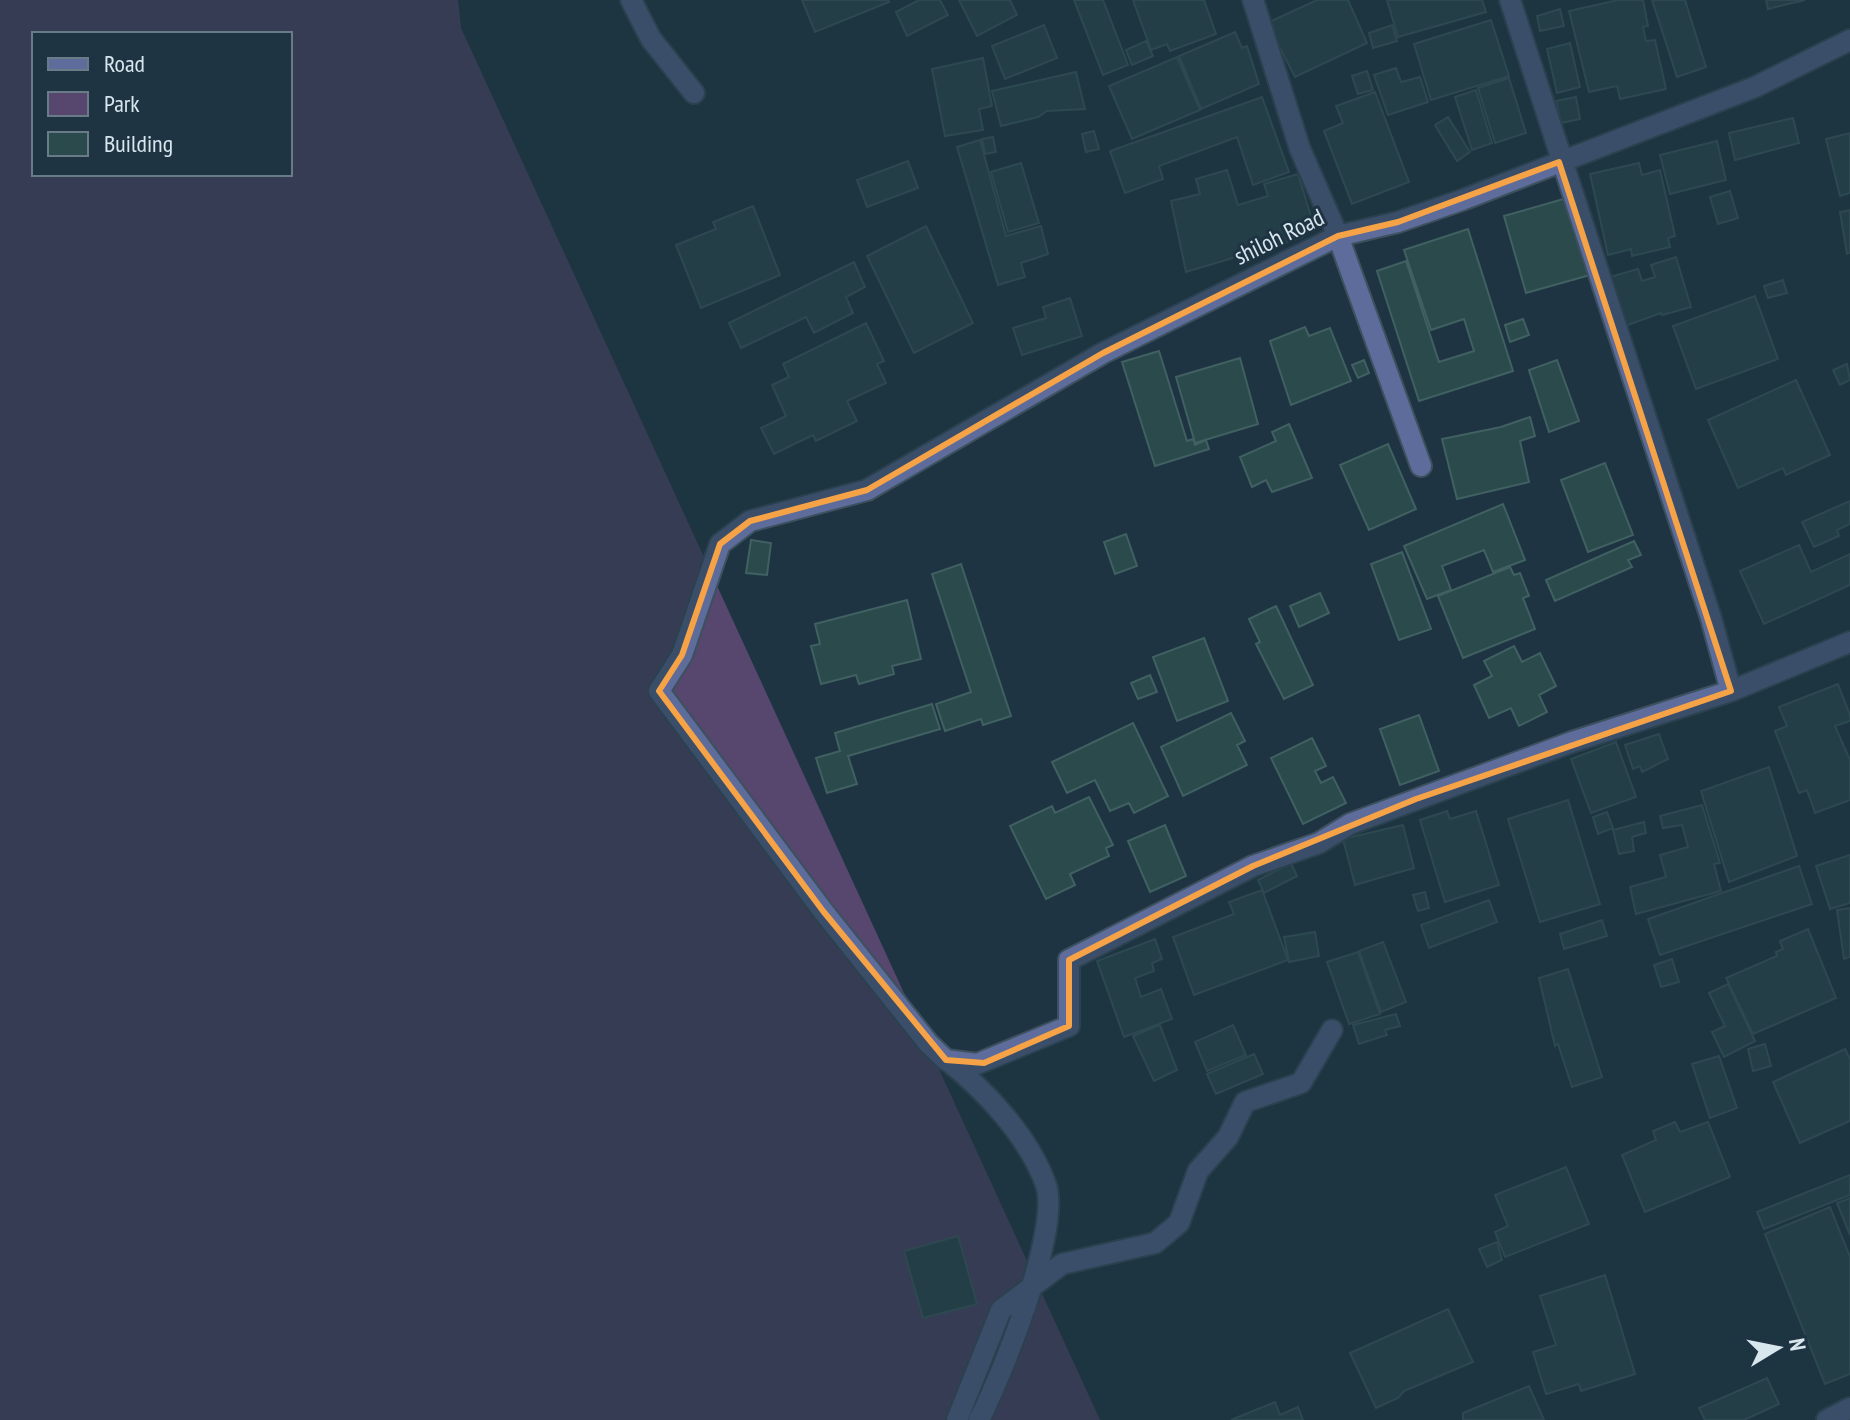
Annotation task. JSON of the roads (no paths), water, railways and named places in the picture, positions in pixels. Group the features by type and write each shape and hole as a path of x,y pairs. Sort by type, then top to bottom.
{"street":[{"path":"631,0 651,39 694,93"},
{"path":"1253,0 1300,149 1338,236 1421,466"},
{"path":"1510,0 1559,162 1711,618 1731,691"},
{"name":"shiloh Road","path":"946,1060 929,1044 823,911 659,691 682,655 720,544 750,521 867,490 1103,353 1338,236 1398,222 1755,87 1850,40"},
{"path":"946,1060 984,1063 1069,1026 1069,960 1253,866 1319,843 1350,824 1430,793 1683,704 1731,691 1850,642"},
{"path":"957,1420 1001,1310 1029,1292 1062,1264 1155,1243 1179,1223 1198,1171 1228,1137 1245,1102 1301,1083 1332,1030"},
{"path":"946,1060 997,1109 1046,1186 1049,1205 1029,1292 979,1420"},
{"path":"1827,1420 1850,1408"}]}
